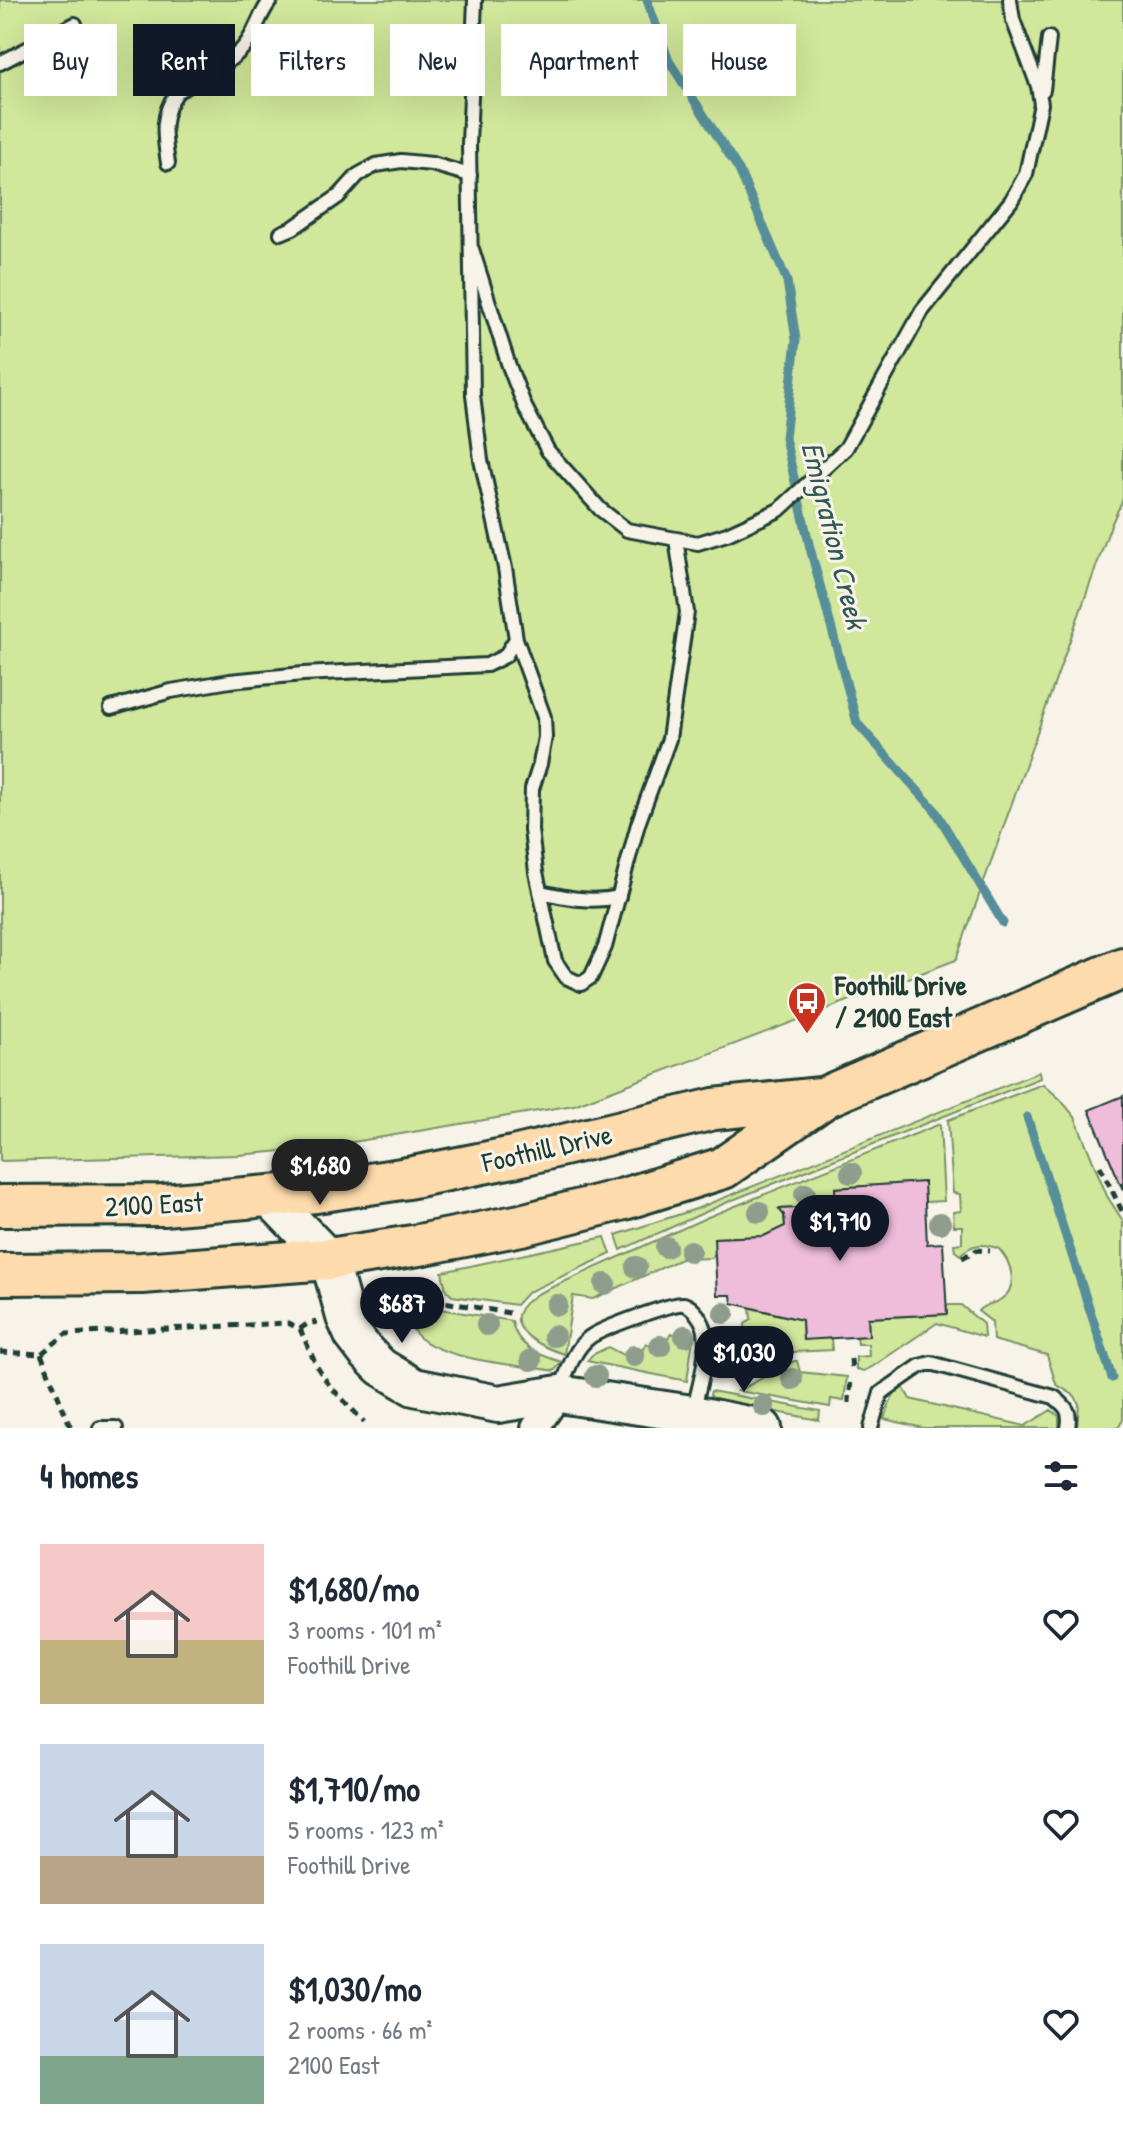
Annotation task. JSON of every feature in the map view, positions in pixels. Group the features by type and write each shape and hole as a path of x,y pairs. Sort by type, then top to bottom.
{"main road":[{"name":"Foothill Drive","path":"329,1259 521,1225 624,1199 723,1168 825,1097 1123,968"},
{"name":"Foothill Drive","path":"268,1196 419,1176 714,1109 825,1097"},
{"name":"2100 East","path":"0,1206 163,1205 268,1196"},
{"path":"0,1274 142,1273 329,1259"}],"street":[{"path":"268,1196 329,1259 353,1335 381,1367 414,1387 498,1404 559,1394 763,1428"},
{"path":"498,1404 533,1428 559,1394"}],"lane":[{"path":"168,163 163,126 170,102 177,92 242,50 271,0"},
{"path":"475,0 470,175 473,395 481,460 505,568 516,639 544,717 545,737 532,789 531,830 540,892 555,961 566,977 581,984 591,977 605,947 638,824 669,739 687,612 676,539"},
{"path":"1010,0 1013,20 1038,86 1041,104"},
{"path":"472,249 525,407 548,451 584,494 627,530 698,543 727,534 779,510 846,448 922,311 1011,201 1026,174 1041,104 1049,38"},
{"path":"0,63 24,51"},
{"path":"281,233 339,196 358,175 376,165 401,161 432,164 470,175"},
{"path":"111,708 171,691 230,681 303,674 487,665 505,656 516,639"},
{"path":"540,892 576,900 600,901 619,897"},
{"path":"559,1394 572,1360 590,1337 671,1304 686,1304 698,1314 705,1331 692,1414"},
{"path":"871,1428 881,1393 920,1366 931,1363 1054,1397 1066,1406 1070,1415 1068,1428"},
{"path":"100,1428 116,1428"}],"path":[{"path":"1100,1166 1123,1213"},
{"path":"962,1258 977,1250 990,1251"},
{"path":"426,1281 432,1300"},
{"path":"411,1307 432,1300 515,1314"},
{"path":"0,1352 41,1354 66,1334 288,1323 300,1329 323,1376 364,1422"},
{"path":"300,1329 307,1324"},
{"path":"41,1354 71,1428"},
{"path":"851,1359 852,1370"},
{"path":"850,1397 851,1380"}],"green space":[{"path":"0,0 1123,0 1123,499 1111,525 956,960 574,1105 323,1147 239,1155 0,1161"},
{"path":"1039,1072 1040,1078 730,1201 621,1250 616,1235 696,1209"},
{"path":"1043,1084 1075,1117 1107,1196 1123,1221 1123,1420 1118,1428 1077,1428 1079,1404 1075,1396 1056,1384 1047,1355 993,1340 992,1322 978,1311 1000,1300 1010,1289 1012,1275 999,1249 978,1245 960,1255 955,1251 954,1244 962,1243 962,1226 954,1226 953,1212 961,1211 960,1194 953,1193 948,1120"},
{"path":"940,1124 944,1201 925,1202 923,1182 836,1188 836,1206 780,1209 785,1226 764,1236 715,1238 716,1251 712,1258 681,1259 593,1299 573,1296 564,1354 531,1338 518,1323 518,1314 524,1304 537,1294 708,1217"},
{"path":"605,1237 611,1254 528,1292 516,1305 452,1296 446,1290 442,1272"},
{"path":"947,1305 961,1305 983,1324 984,1337 937,1323 872,1367 864,1371 856,1369 856,1357 869,1356 868,1344 858,1344 857,1336 869,1335 868,1318 946,1314"},
{"path":"428,1307 512,1321 518,1337 530,1349 562,1362 554,1371 494,1363 432,1346 418,1336 411,1325 426,1316"},
{"path":"750,1308 802,1320 803,1339 831,1338 832,1350 793,1352 758,1370 746,1349 745,1324 751,1319"},
{"path":"684,1326 693,1339 687,1381 587,1361 608,1347 629,1358 635,1348 641,1352 646,1343 653,1347 659,1338 666,1341 671,1333 677,1335"},
{"path":"797,1361 800,1372 847,1377 844,1401 831,1399 830,1407 738,1391"},
{"path":"903,1387 910,1399 1025,1426 1051,1410 1059,1416 1059,1428 923,1428 884,1419 893,1395"},
{"path":"711,1391 820,1411 819,1420 714,1400"}],"building":[{"path":"1123,1096 1123,1190 1089,1110"},
{"path":"924,1182 927,1244 943,1243 947,1314 868,1318 869,1336 803,1340 802,1320 732,1303 731,1295 717,1295 714,1238 764,1236 785,1226 784,1215 779,1209 836,1206 835,1188"}],"waterway":[{"name":"Emigration Creek","path":"647,0 669,61 739,170 787,281 796,340 785,438 810,548 857,723 935,810 1003,923"},
{"name":"Emigration Creek","path":"1027,1117 1112,1378"}],"place":[{"name":"Foothill Drive / 2100 East","path":"807,1035"}]}
